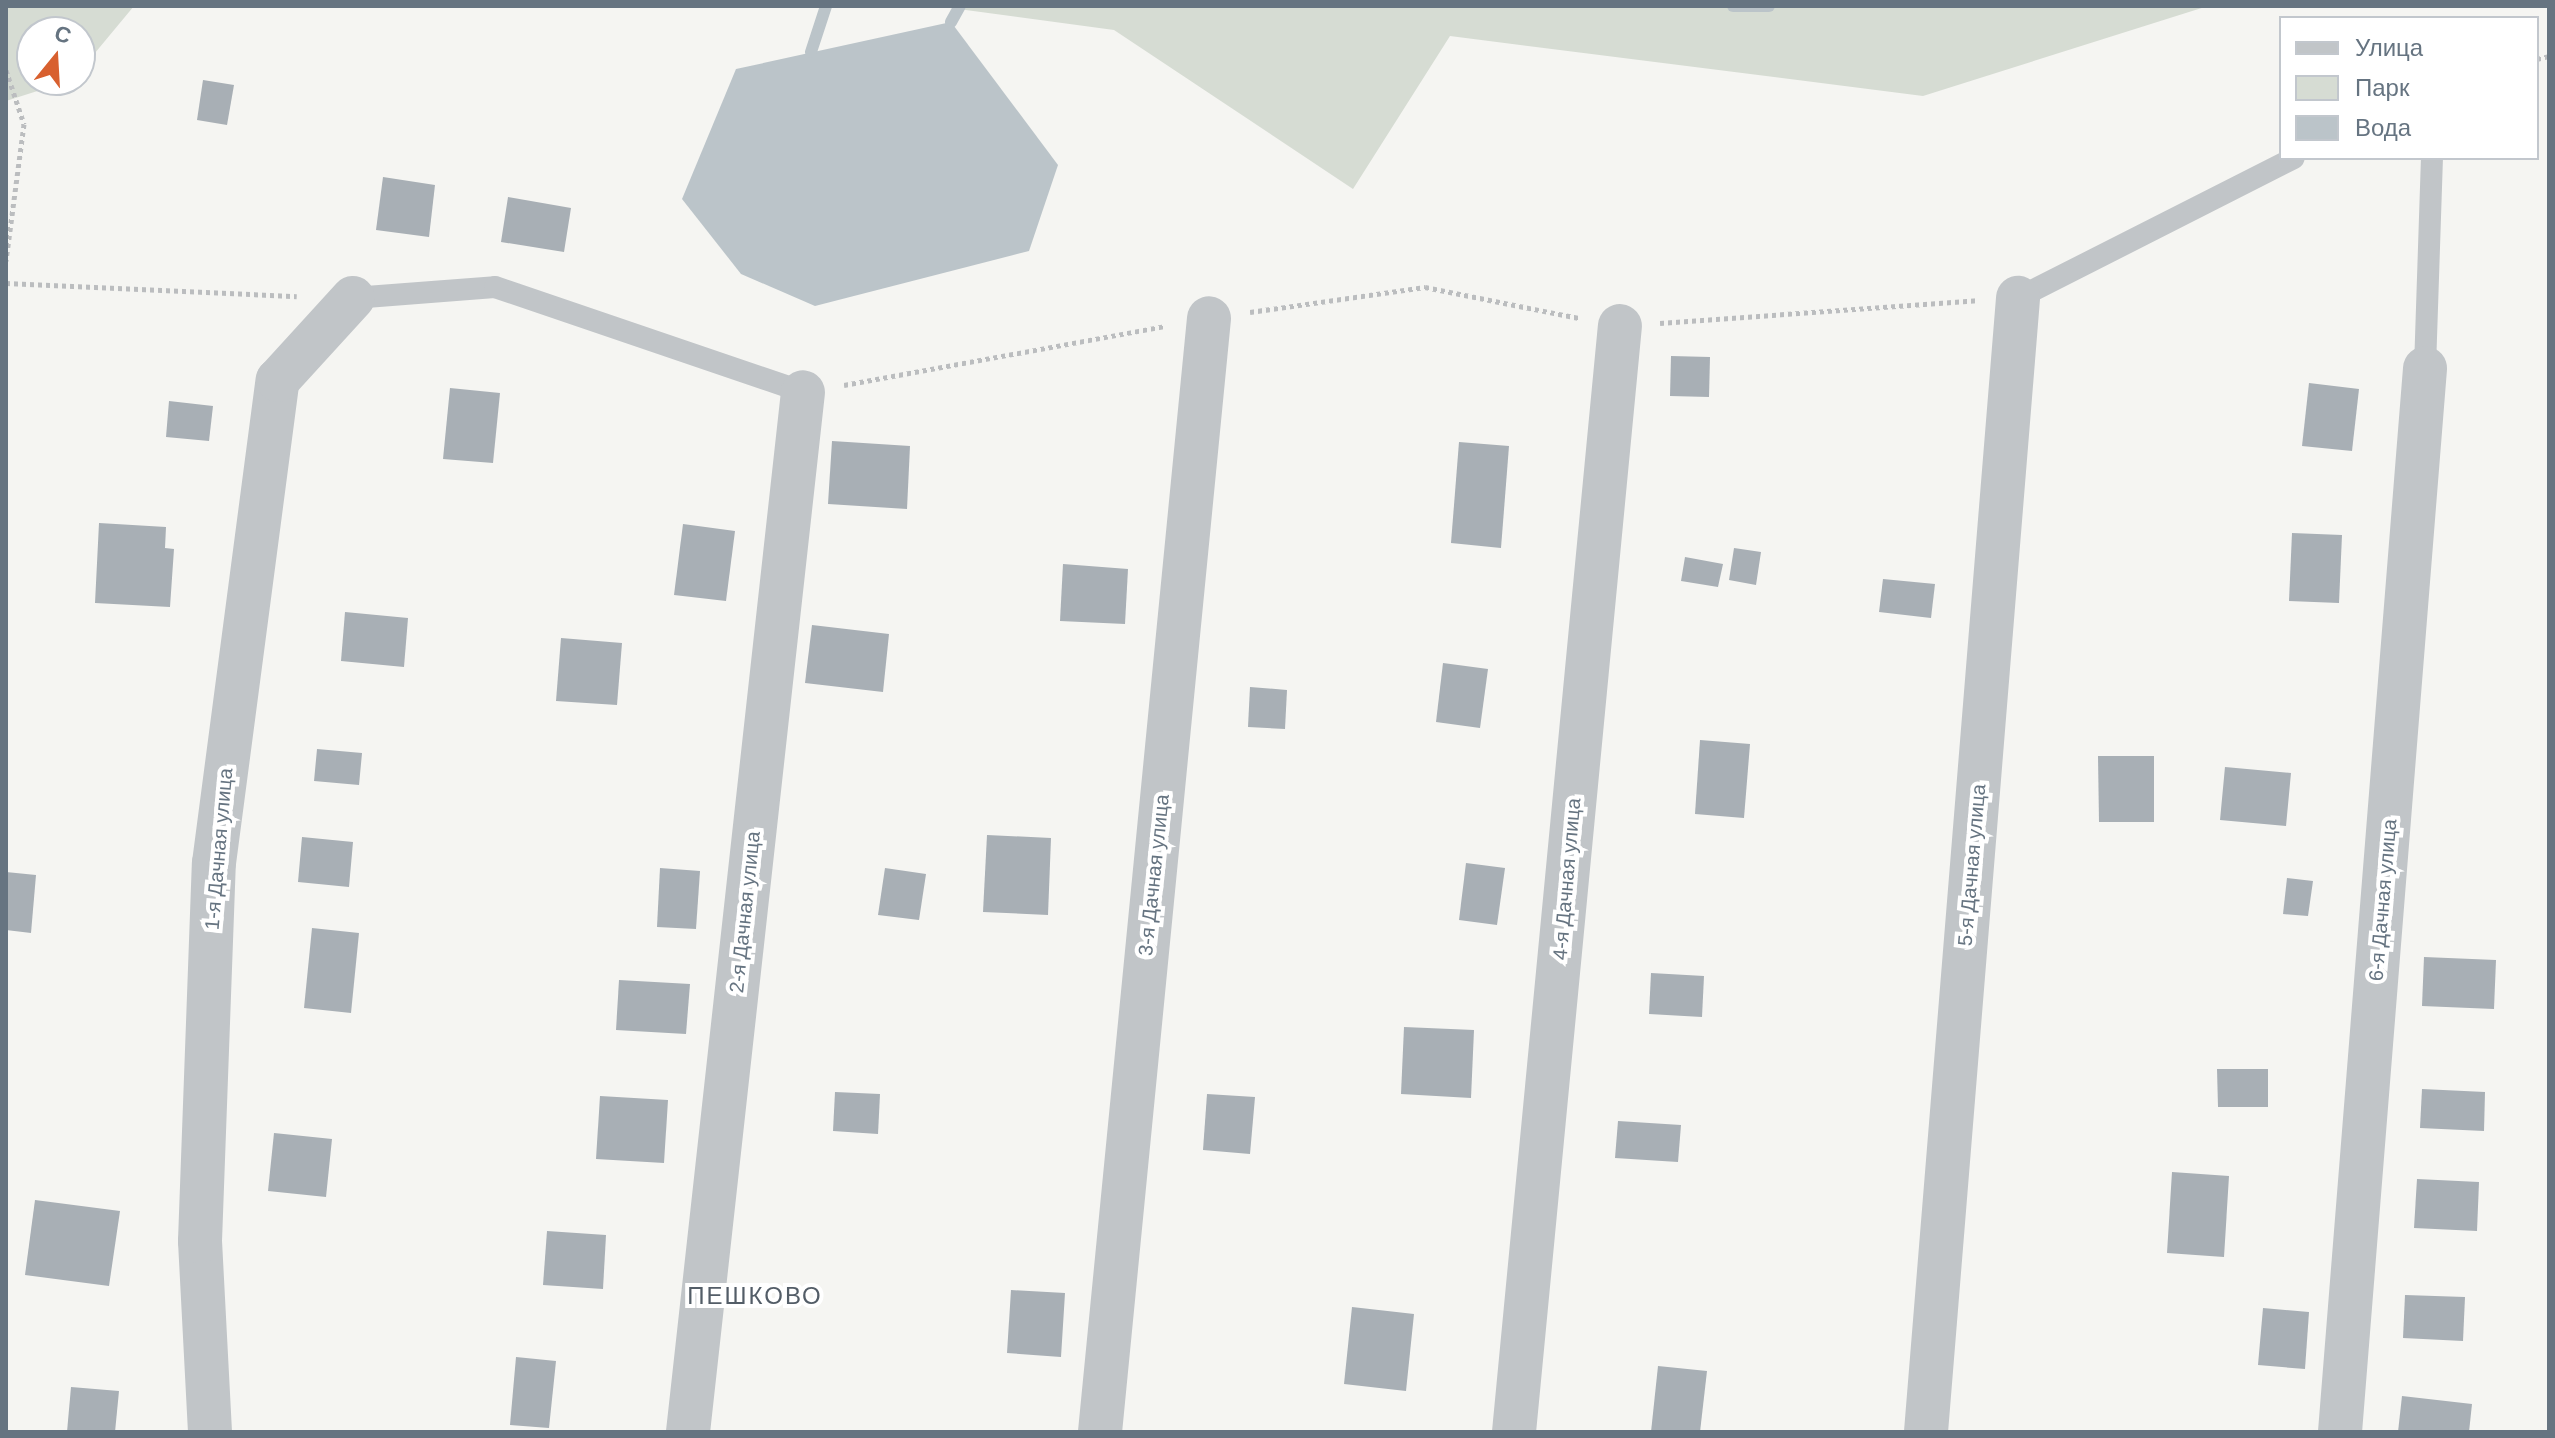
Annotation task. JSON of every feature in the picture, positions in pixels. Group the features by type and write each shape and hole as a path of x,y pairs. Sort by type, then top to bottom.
{"street":[{"name":"1-я Дачная улица","path":"210,1432 200,1241 214,863 278,380 353,298"},
{"name":"5-я Дачная улица","path":"1926,1432 2018,298"},
{"name":"3-я Дачная улица","path":"1100,1432 1209,318"},
{"name":"4-я Дачная улица","path":"1514,1432 1620,326"},
{"name":"6-я Дачная улица","path":"2340,1432 2425,368"},
{"name":"2-я Дачная улица","path":"688,1432 803,392"}],"lane":[{"path":"2018,298 2290,160"},
{"path":"2425,368 2432,160"},
{"path":"353,298 495,287 803,392"}],"path":[{"path":"6,70 24,124 6,261"},
{"path":"6,283 353,298"},
{"path":"803,392 1209,318 1425,287 1620,326 2018,298"}],"green space":[{"path":"6,6 134,6 96,52 96,16 16,16 16,96 22,96 6,101"},
{"path":"936,6 2208,6 1923,96 1450,36 1353,189 1114,30"}],"water":[{"path":"951,22 1058,165 1029,251 815,306 741,274 682,199 736,69"}],"building":[{"path":"203,80 234,85 227,125 197,120"},
{"path":"383,177 435,185 429,237 376,230"},
{"path":"508,197 571,208 564,252 501,242"},
{"path":"1671,356 1710,357 1709,397 1670,396"},
{"path":"2309,383 2359,389 2352,451 2302,446"},
{"path":"450,388 500,393 493,463 443,459"},
{"path":"169,401 213,406 209,441 166,437"},
{"path":"832,441 910,446 907,509 828,504"},
{"path":"1459,442 1509,446 1501,548 1451,543"},
{"path":"99,523 166,527 165,548 174,549 170,607 95,603"},
{"path":"683,524 735,531 726,601 674,595"},
{"path":"2292,533 2342,535 2339,603 2289,601"},
{"path":"1734,548 1761,552 1756,585 1729,580"},
{"path":"1685,557 1723,564 1718,587 1681,581"},
{"path":"1063,564 1128,569 1125,624 1060,621"},
{"path":"1883,579 1935,584 1931,618 1879,612"},
{"path":"345,612 408,618 404,667 341,661"},
{"path":"812,625 889,634 883,692 805,683"},
{"path":"561,638 622,643 617,705 556,701"},
{"path":"1443,663 1488,669 1480,728 1436,722"},
{"path":"1250,687 1287,690 1285,729 1248,727"},
{"path":"1700,740 1750,744 1744,818 1695,814"},
{"path":"317,749 362,753 359,785 314,781"},
{"path":"2098,756 2154,756 2154,822 2099,822"},
{"path":"2225,767 2291,773 2286,826 2220,820"},
{"path":"987,835 1051,838 1048,915 983,912"},
{"path":"302,837 353,842 349,887 298,882"},
{"path":"1466,863 1505,868 1497,925 1459,920"},
{"path":"660,868 700,871 696,929 657,927"},
{"path":"885,868 926,874 919,920 878,915"},
{"path":"6,872 36,875 31,933 6,930"},
{"path":"2287,878 2313,881 2308,916 2283,914"},
{"path":"312,928 359,933 351,1013 304,1008"},
{"path":"2424,957 2496,960 2494,1009 2422,1006"},
{"path":"1651,973 1704,976 1702,1017 1649,1014"},
{"path":"619,980 690,984 686,1034 616,1030"},
{"path":"1404,1027 1474,1030 1471,1098 1401,1094"},
{"path":"2217,1069 2268,1069 2268,1107 2218,1107"},
{"path":"2422,1089 2485,1092 2484,1131 2420,1128"},
{"path":"835,1092 880,1094 878,1134 833,1131"},
{"path":"1207,1094 1255,1097 1250,1154 1203,1150"},
{"path":"600,1096 668,1100 664,1163 596,1159"},
{"path":"1618,1121 1681,1125 1678,1162 1615,1158"},
{"path":"274,1133 332,1139 326,1197 268,1191"},
{"path":"2172,1172 2229,1176 2224,1257 2167,1253"},
{"path":"2417,1179 2479,1182 2477,1231 2414,1228"},
{"path":"35,1200 120,1211 109,1286 25,1275"},
{"path":"547,1231 606,1235 603,1289 543,1285"},
{"path":"1011,1290 1065,1293 1061,1357 1007,1353"},
{"path":"2405,1295 2465,1297 2463,1341 2403,1338"},
{"path":"1352,1307 1414,1314 1406,1391 1344,1384"},
{"path":"2263,1308 2309,1312 2305,1369 2258,1365"},
{"path":"516,1357 556,1361 549,1428 510,1425"},
{"path":"1658,1366 1707,1371 1700,1432 1651,1432"},
{"path":"71,1387 119,1391 115,1432 67,1432"},
{"path":"2402,1396 2472,1404 2469,1432 2398,1432"}],"waterway":[{"path":"811,52 826,6"},
{"path":"951,22 960,6"},
{"path":"1733,6 1769,6"}],"district":[{"name":"ПЕШКОВО","path":"755,1296"}]}
